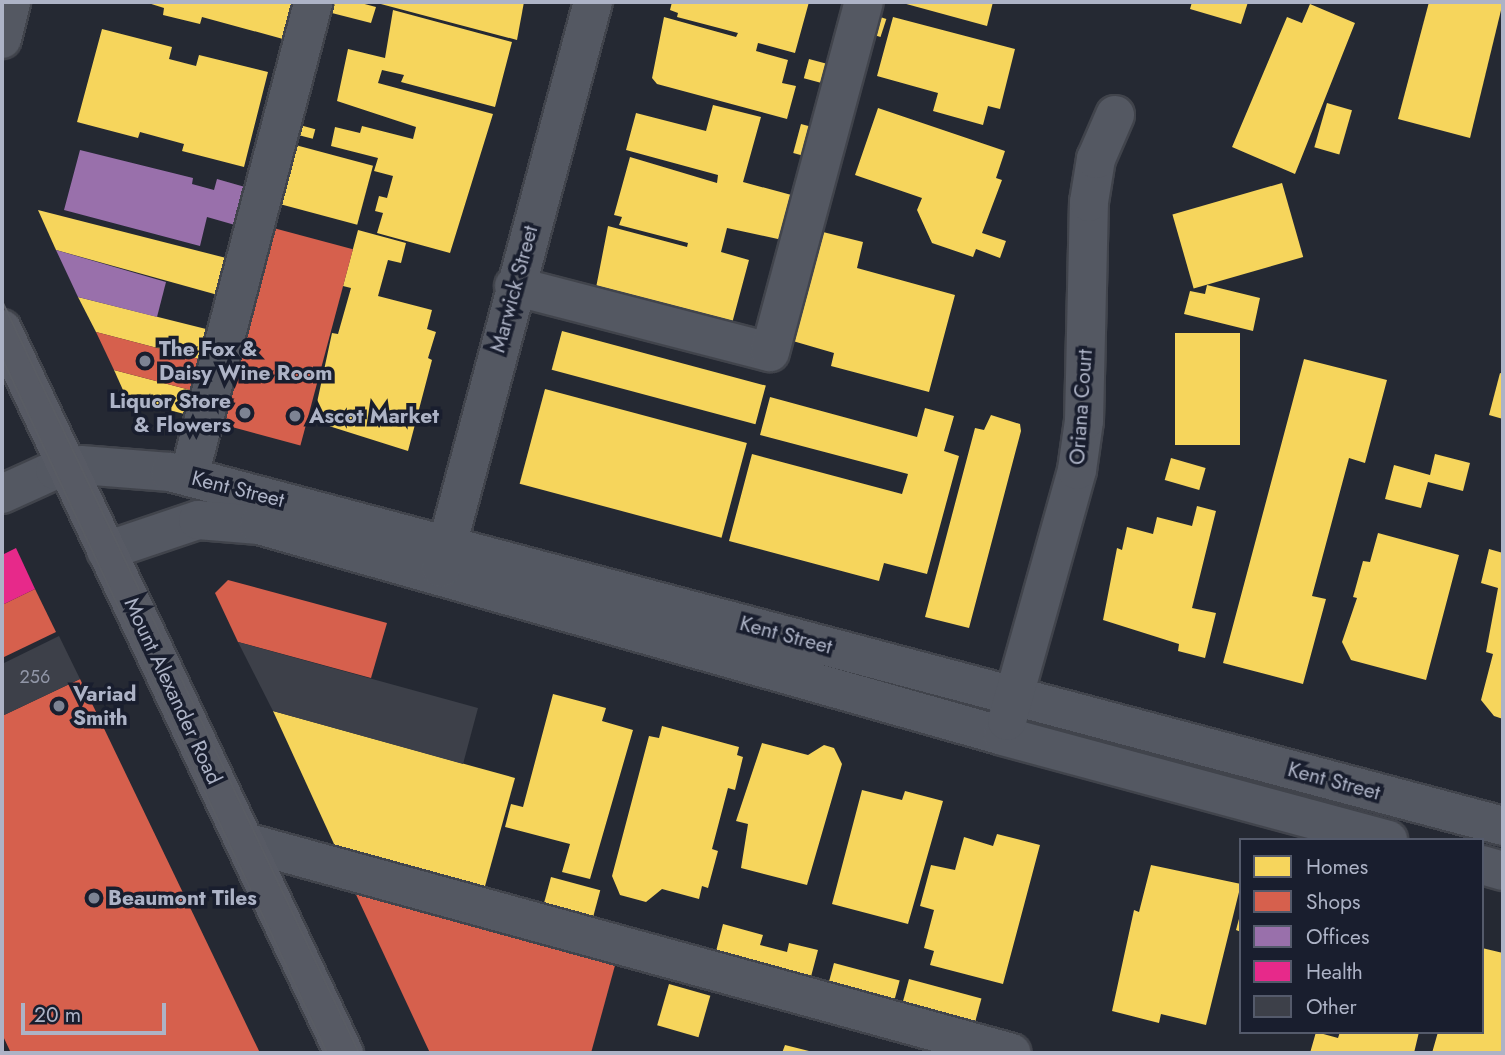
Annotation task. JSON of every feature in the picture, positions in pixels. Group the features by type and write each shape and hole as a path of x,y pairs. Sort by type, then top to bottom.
{"main road":[{"name":"Mount Alexander Road","path":"2,330 344,1053"}],"street":[{"path":"2,39 11,2"},
{"path":"189,477 313,2"},
{"name":"Marwick Street","path":"443,561 514,286 593,2"},
{"path":"514,286 770,352 864,2"},
{"name":"Oriana Court","path":"1003,736 1077,470 1084,421 1089,202 1096,159 1115,115"},
{"path":"2,494 66,467"},
{"name":"Kent Street","path":"66,467 156,469 189,477 443,561 1003,736 1381,838"},
{"name":"Kent Street","path":"106,551 189,522 227,520 443,561 1013,696 1503,826"},
{"path":"244,842 1012,1053"},
{"path":"1484,866 1503,871"}],"building: Homes":[{"path":"145,2 293,2 283,39 202,17 200,24 163,15 164,8"},
{"path":"326,2 357,2 376,7 371,23 324,11"},
{"path":"377,2 524,2 517,40 377,3"},
{"path":"672,2 809,2 795,53 758,43 756,51 788,60 782,83 796,86 787,119 657,84 652,78 664,17 736,37 738,33 677,17 678,13 670,10"},
{"path":"899,2 993,2 987,26"},
{"path":"1192,2 1248,2 1241,24 1190,9"},
{"path":"1429,2 1503,2 1470,138 1398,119"},
{"path":"1310,4 1355,23 1295,174 1232,147 1287,17 1302,23"},
{"path":"393,10 512,42 495,107 401,82 404,75 382,70 378,83 493,114 450,253 377,233 383,213 375,211 379,196 387,198 393,176 374,171 378,158 331,146 335,127 360,133 362,126 413,139 416,127 337,101 348,49 385,58"},
{"path":"874,15 886,19 880,37 868,33"},
{"path":"893,17 1015,49 1000,109 988,106 983,125 933,111 938,93 877,76"},
{"path":"102,29 172,47 169,59 196,66 199,55 268,72 244,167 182,151 184,144 140,132 138,138 77,122"},
{"path":"809,59 836,66 831,86 804,78"},
{"path":"1327,103 1352,110 1339,154 1314,147"},
{"path":"713,105 761,117 743,182 799,197 787,241 727,228 721,252 749,260 730,331 594,298 608,226 687,247 688,243 619,225 622,217 614,215 630,157 717,183 718,175 626,150 636,113 706,131"},
{"path":"878,108 1005,151 996,178 1002,180 982,233 1006,241 1000,258 976,249 973,257 932,243 917,210 922,198 855,175"},
{"path":"296,124 315,129 313,139 293,134"},
{"path":"801,124 820,129 813,158 793,153"},
{"path":"288,143 373,166 357,225 272,202"},
{"path":"1282,183 1303,257 1194,288 1172,214"},
{"path":"38,210 234,260 225,297 56,250"},
{"path":"358,230 406,243 401,263 388,260 378,296 432,310 427,329 436,332 428,358 432,360 408,451 313,421 332,333 338,334 351,288 343,286"},
{"path":"815,230 863,242 857,268 955,295 929,392 831,366 834,353 786,339"},
{"path":"1207,285 1260,298 1253,331 1184,314 1190,291 1205,294"},
{"path":"78,297 214,331 207,361 96,332"},
{"path":"562,331 766,386 755,424 552,370"},
{"path":"1175,333 1240,333 1240,445 1175,445"},
{"path":"1304,359 1387,380 1365,463 1349,458 1312,596 1326,599 1303,684 1223,663"},
{"path":"114,370 198,392 192,416 127,399"},
{"path":"1500,373 1503,374 1503,419 1489,415"},
{"path":"545,389 747,443 722,538 520,484"},
{"path":"770,397 917,437 925,408 954,416 944,451 959,456 927,574 884,563 879,581 729,541 752,454 902,494 908,474 760,435"},
{"path":"991,415 1020,424 1021,431 969,628 925,617 975,428 984,430"},
{"path":"1435,454 1470,463 1463,491 1428,482 1421,508 1385,499 1394,465 1430,475"},
{"path":"1171,458 1206,468 1199,490 1165,480"},
{"path":"1197,506 1216,511 1192,608 1216,613 1205,658 1178,651 1179,644 1103,620 1117,548 1122,550 1127,527 1153,534 1157,517 1192,526"},
{"path":"1378,533 1459,555 1426,680 1351,660 1342,642 1357,598 1353,597 1363,561 1370,562"},
{"path":"1489,549 1503,553 1503,719 1494,716 1481,700 1493,654 1486,652 1498,588 1481,583"},
{"path":"553,694 606,708 602,721 633,730 590,879 562,872 570,844 505,827 511,804 523,807"},
{"path":"273,711 515,778 482,897 340,857"},
{"path":"662,726 739,747 737,755 743,757 735,790 728,788 712,849 718,851 708,888 702,886 699,899 662,889 646,902 620,895 612,876 649,736 659,738"},
{"path":"762,743 808,755 824,745 834,748 842,764 807,885 741,868 748,824 736,821"},
{"path":"862,790 902,800 905,791 943,801 908,924 832,904"},
{"path":"997,834 1040,845 1003,984 930,965 934,951 924,948 934,910 920,906 931,865 955,870 964,837 993,846"},
{"path":"1151,865 1239,884 1206,1025 1161,1014 1159,1023 1112,1011 1134,910 1139,912"},
{"path":"551,877 600,890 591,926 541,913"},
{"path":"723,924 763,935 760,945 787,952 789,943 818,950 808,988 714,959"},
{"path":"1484,948 1503,953 1503,1053 1432,1053 1437,1034 1484,1034"},
{"path":"834,963 900,981 892,1010 826,992"},
{"path":"909,979 981,998 973,1031 900,1012"},
{"path":"669,984 710,996 698,1037 657,1025"},
{"path":"1315,1034 1338,1038 1339,1034 1419,1034 1414,1053 1310,1053"},
{"path":"785,1045 813,1052 813,1053 782,1053"}],"building: Shops":[{"path":"266,226 353,249 300,445 213,422"},
{"path":"96,332 207,361 198,392 114,370"},
{"path":"228,580 387,623 371,678 238,642 215,593"},
{"path":"35,589 56,632 2,658 2,605"},
{"name":"Beaumont Tiles","path":"80,679 260,1053 11,1053 2,1034 2,716"},
{"path":"352,886 617,958 591,1053 430,1053"}],"building: Offices":[{"path":"80,150 193,178 192,184 214,190 217,179 252,189 242,227 207,217 200,246 64,210"},
{"path":"56,250 166,282 157,317 78,297"}],"building: Health":[{"path":"16,548 35,589 2,605 2,555"}],"building: Other":[{"path":"59,636 80,679 2,716 2,664"},
{"path":"238,642 478,708 463,764 273,711"}],"tram line":[{"path":"2,301 359,1053"},
{"path":"2,358 327,1053"}],"place":[{"name":"The Fox & Daisy Wine Room","path":"145,361"},
{"name":"Liquor Store & Flowers","path":"245,413"},
{"name":"Ascot Market","path":"295,416"},
{"name":"Variad Smith","path":"59,706"},
{"name":"Beaumont Tiles","path":"94,898"}]}
